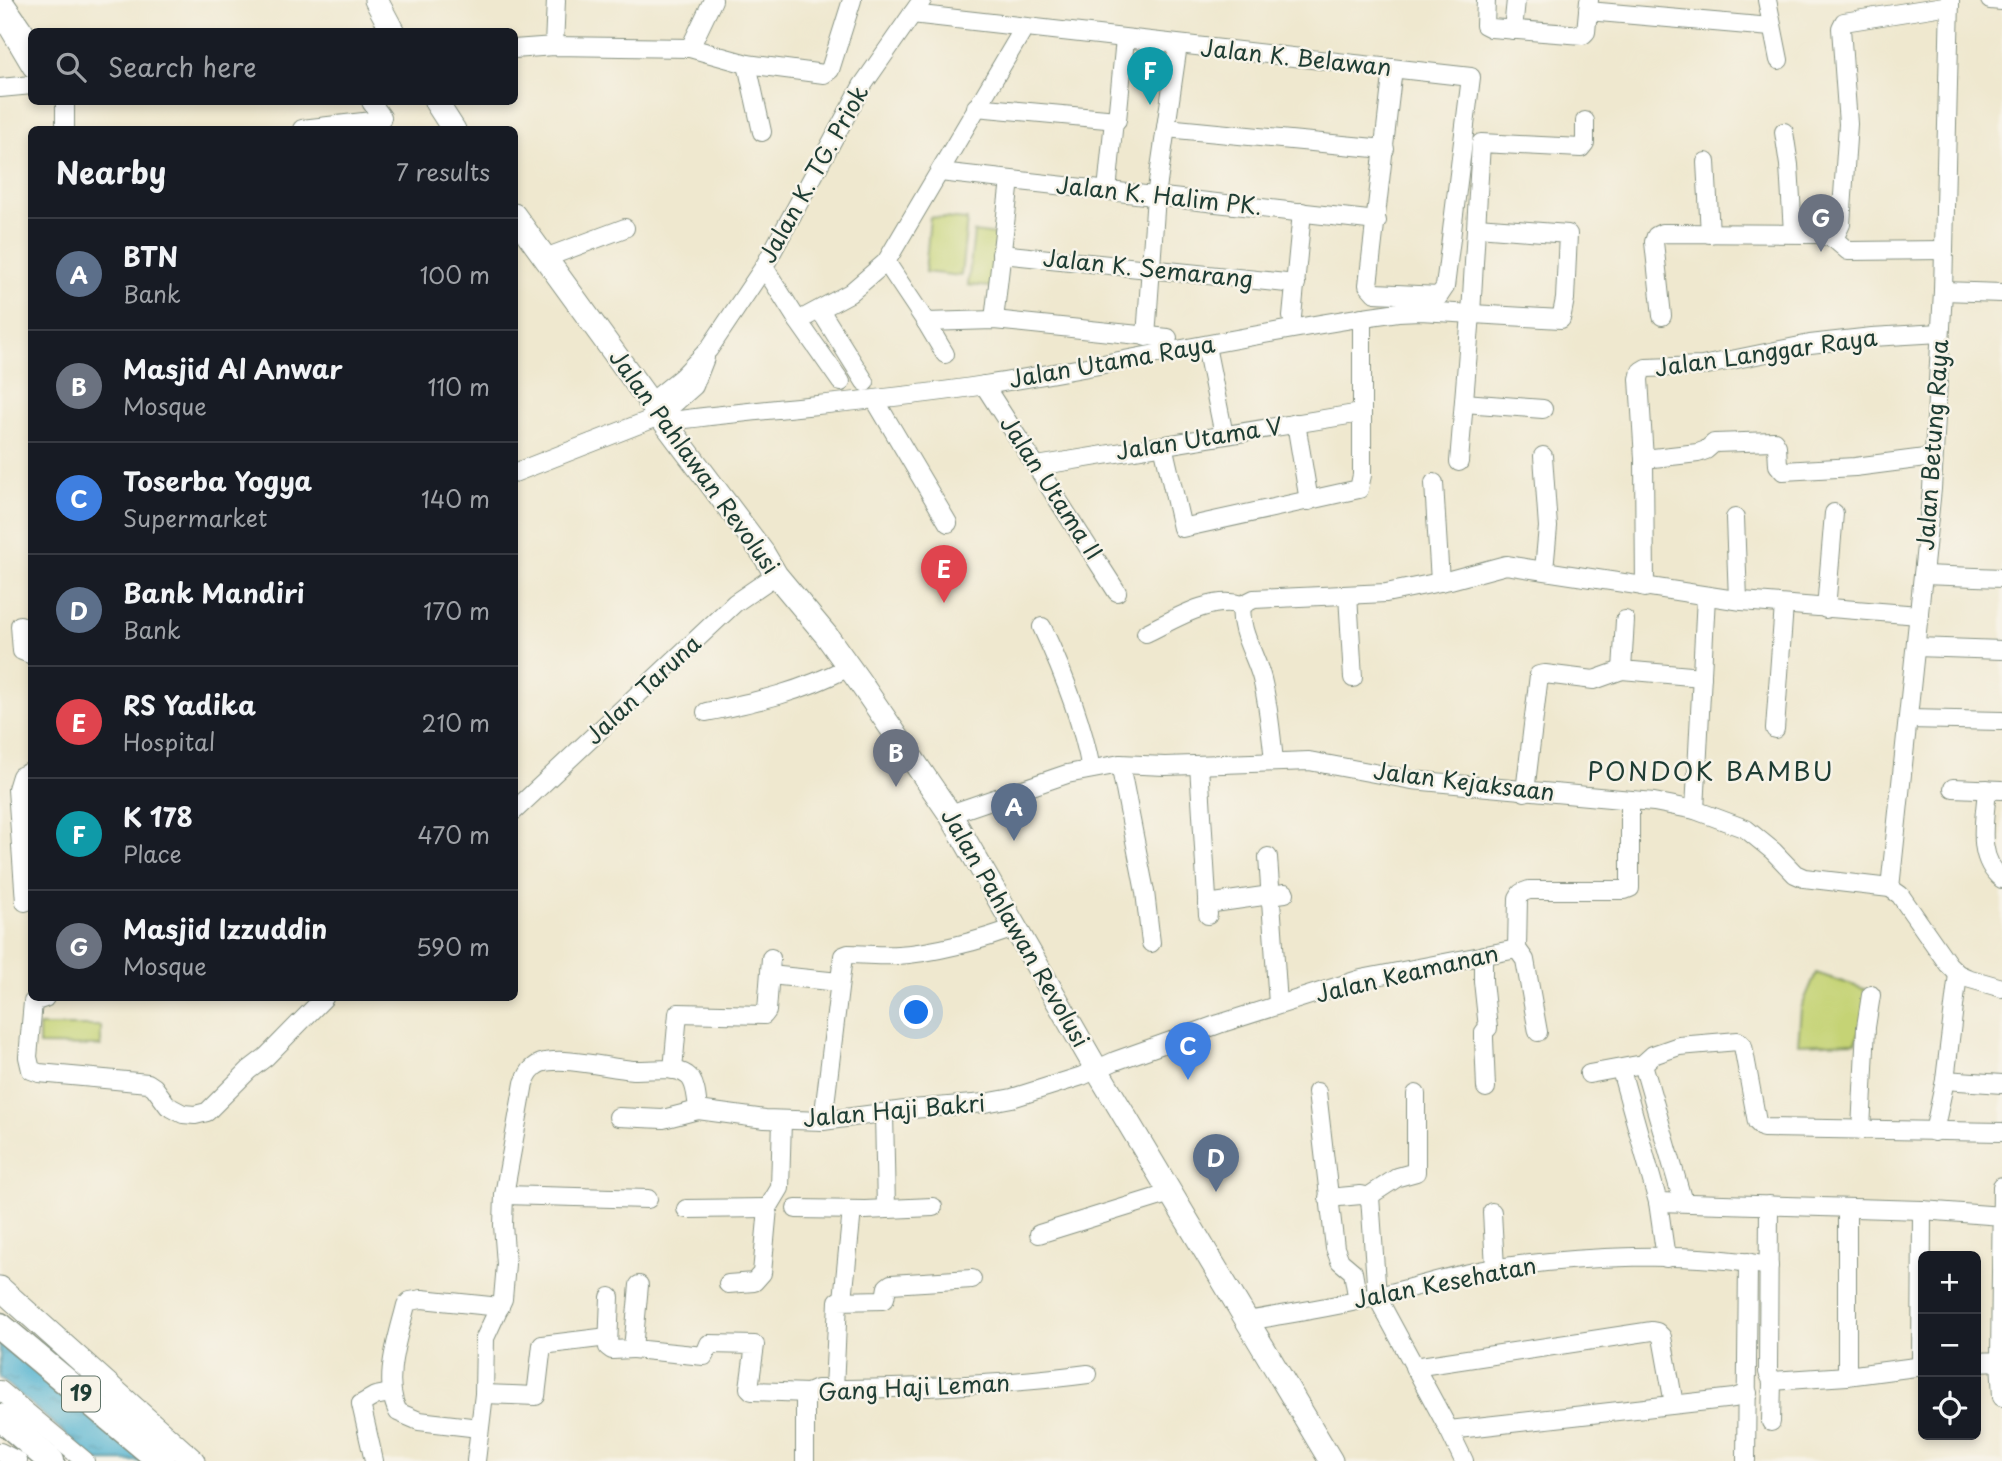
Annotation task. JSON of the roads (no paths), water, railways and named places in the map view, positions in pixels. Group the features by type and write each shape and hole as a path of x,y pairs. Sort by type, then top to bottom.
{"highway":[{"name":"19","path":"0,1326 161,1461"},
{"path":"0,1417 51,1461"}],"main road":[{"path":"376,0 391,28"},
{"path":"438,105 451,126"},
{"name":"Jalan Pahlawan Revolusi","path":"519,230 545,258 763,553 776,575 849,667 950,814 1097,1070 1331,1461"},
{"path":"0,1287 193,1461"}],"street":[{"path":"3,0 28,36"},
{"path":"554,46 556,0"},
{"path":"690,48 713,0"},
{"path":"518,50 554,46 690,48 747,64 828,73 852,0"},
{"path":"1486,0 1485,23 1491,28 1583,35 1586,32 1589,6 1771,27"},
{"path":"1513,30 1516,0"},
{"path":"1767,0 1779,60"},
{"path":"1990,0 2002,1"},
{"path":"1834,239 1841,224 1848,124 1842,27 1844,22 1950,2"},
{"name":"Jalan Betung Raya","path":"1890,888 1933,457 1943,290 1950,2"},
{"name":"Jalan K. Belawan","path":"917,7 1024,28 1471,77 1445,287 1439,296 1375,293 1370,290 1368,285 1377,221"},
{"name":"Jalan K. TG. Priok","path":"658,414 694,386 709,349 764,267 862,86 917,7"},
{"path":"0,14 28,61"},
{"path":"798,321 850,293 886,262 1024,28"},
{"path":"1107,191 1125,39"},
{"path":"1146,337 1156,196 1178,45"},
{"path":"747,64 762,132"},
{"path":"1377,221 1394,68"},
{"path":"0,88 28,85"},
{"path":"65,105 65,126"},
{"path":"344,126 381,120 382,117 373,105"},
{"path":"976,107 1115,120"},
{"path":"1459,462 1481,143 1581,148 1585,143 1585,121"},
{"path":"1166,128 1385,149"},
{"path":"1784,132 1793,233"},
{"path":"1706,162 1710,234"},
{"name":"Jalan K. Halim PK.","path":"940,172 1377,221"},
{"path":"994,320 1010,180"},
{"path":"1292,317 1302,212"},
{"name":"Jalan Utama Raya","path":"658,414 734,412 875,400 984,385 1362,317 1420,311 1559,320 1562,317 1569,237 1565,232 1477,226"},
{"path":"545,258 625,228"},
{"path":"1662,316 1654,242 1656,236 1662,233 1819,234 1834,239 1848,251 1944,250"},
{"name":"Jalan K. Semarang","path":"1001,254 1296,284"},
{"path":"886,262 946,354"},
{"path":"764,267 841,382"},
{"path":"1943,290 2002,293"},
{"path":"820,310 865,382"},
{"path":"1163,445 1181,528 1359,489 1362,475 1362,317"},
{"path":"925,320 994,320 1168,338"},
{"name":"Jalan Langgar Raya","path":"1645,588 1644,459 1639,379 1639,374 1644,369 1711,365 1842,340 1940,333"},
{"path":"1206,346 1224,435"},
{"name":"Jalan Utama II","path":"984,385 1116,592"},
{"path":"875,400 948,523"},
{"path":"1464,402 1543,409"},
{"name":"Jalan Utama V","path":"1037,466 1360,413"},
{"path":"518,471 658,414"},
{"path":"1296,423 1309,501"},
{"path":"1644,459 1698,453 1714,443 1774,440 1777,443 1778,465 1783,471 1855,467 1933,457"},
{"path":"1543,456 1548,527 1544,570"},
{"path":"1434,483 1440,582"},
{"path":"1826,609 1834,513"},
{"path":"1735,518 1738,600"},
{"path":"1146,633 1186,614 1218,604 1232,602 1242,605 1254,599 1386,593 1506,565 1738,600 1919,615"},
{"name":"Jalan Taruna","path":"518,807 735,603 776,575"},
{"path":"1923,575 2002,578"},
{"path":"1348,595 1353,678"},
{"path":"1695,810 1706,596"},
{"path":"1242,605 1240,617 1261,674 1270,718 1274,761"},
{"path":"1775,729 1784,605"},
{"path":"1622,670 1625,620"},
{"path":"20,625 22,651 28,653"},
{"path":"1042,627 1062,672 1086,742 1091,769"},
{"path":"1916,647 2002,650"},
{"path":"706,712 786,695 816,684 849,667"},
{"path":"1525,792 1539,675 1594,680 1622,670 1702,677"},
{"path":"1908,719 2002,721"},
{"name":"Jalan Kejaksaan","path":"950,814 1067,774 1120,764 1327,762 1412,780 1654,802 1695,810 1745,829 1773,851 1795,874 1804,878 1890,888"},
{"path":"1120,764 1145,892 1151,943"},
{"path":"1199,765 1208,909 1277,894"},
{"path":"25,902 18,789 21,776 28,773"},
{"path":"1953,788 1994,789 1984,840 1986,858 1998,869"},
{"name":"Jalan Keamanan","path":"1097,1070 1278,1004 1360,979 1517,949 1518,898 1521,893 1529,890 1630,888 1630,800"},
{"path":"1268,858 1277,894 1278,1004"},
{"path":"1890,888 1900,895 1948,964 1958,974 2002,988"},
{"path":"823,1121 844,955 915,953 999,934 1016,927"},
{"path":"1517,949 1525,960 1538,1032"},
{"path":"1483,955 1488,1028 1484,1032 1486,1088"},
{"path":"673,1070 678,1013 764,1015 767,1011 771,966 839,982"},
{"path":"1934,1132 1945,1080 1958,974"},
{"path":"1861,1130 1866,1027 1871,995"},
{"path":"39,1001 28,1057 31,1070 148,1083 168,1106 183,1114 195,1115 207,1112 321,1001"},
{"path":"1589,1074 1643,1065 1653,1055 1665,1049 1738,1041 1743,1046 1758,1122 1763,1129 2002,1132"},
{"path":"476,1461 484,1394 485,1338 503,1298 506,1264 504,1195 524,1083 529,1072 537,1065 551,1061 633,1070 673,1070 685,1073 693,1082 698,1110 663,1119 618,1117"},
{"path":"1643,1065 1683,1202"},
{"name":"Jalan Haji Bakri","path":"698,1110 782,1120 823,1121 1012,1098 1097,1070"},
{"path":"1621,1070 1658,1202 1666,1258"},
{"path":"1945,1080 2002,1083"},
{"path":"1317,1092 1337,1256 1353,1272 1358,1301"},
{"path":"1328,1198 1369,1196 1398,1177 1416,1172 1416,1094"},
{"path":"884,1113 886,1209"},
{"path":"727,1284 754,1282 762,1273 768,1208 780,1188 782,1120"},
{"path":"2002,1186 2002,1397"},
{"path":"1039,1234 1171,1194"},
{"path":"504,1195 648,1199"},
{"path":"1369,1196 1373,1206 1377,1297 1464,1461"},
{"path":"1658,1202 1922,1210 2002,1216"},
{"path":"1769,1205 1768,1372 1772,1381 1771,1422"},
{"path":"796,1209 933,1207"},
{"path":"686,1209 768,1208"},
{"path":"1847,1208 1847,1376"},
{"path":"843,1300 852,1210"},
{"path":"1922,1210 1922,1314"},
{"path":"1492,1212 1495,1268"},
{"name":"Jalan Kesehatan","path":"1247,1321 1377,1297 1495,1268 1584,1258 1666,1258 1748,1262 1769,1266"},
{"path":"1746,1461 1748,1262"},
{"path":"834,1389 838,1302 883,1300 887,1287 891,1284 972,1279"},
{"path":"632,1349 639,1285"},
{"path":"610,1297 609,1349 704,1356 707,1346 712,1343 755,1345 750,1390 808,1393"},
{"path":"479,1427 432,1424 398,1412 390,1393 400,1330 405,1305 410,1301 422,1299 500,1307"},
{"path":"1414,1367 1652,1331 1662,1337 1674,1404"},
{"path":"484,1394 536,1396 542,1345 608,1336"},
{"path":"1981,1362 2000,1361"},
{"path":"1772,1381 1847,1376 1918,1367"},
{"name":"Gang Haji Leman","path":"805,1461 805,1401 808,1393 817,1389 1009,1384 1088,1374"},
{"path":"0,1390 85,1461"},
{"path":"374,1461 361,1404 374,1396 390,1393"},
{"path":"1449,1430 1734,1398 1748,1393"},
{"path":"0,1452 18,1461"}],"water":[{"path":"0,1335 146,1461 97,1461 0,1378"}],"place":[{"name":"K 178","path":"1150,105"},
{"name":"Masjid Izzuddin","path":"1821,252"},
{"name":"RS Yadika","path":"944,603"},
{"name":"Masjid Al Anwar","path":"896,787"},
{"name":"BTN","path":"1014,841"},
{"name":"Toserba Yogya","path":"1188,1080"},
{"name":"Bank Mandiri","path":"1216,1192"}],"district":[{"name":"PONDOK BAMBU","path":"1711,772"}]}
